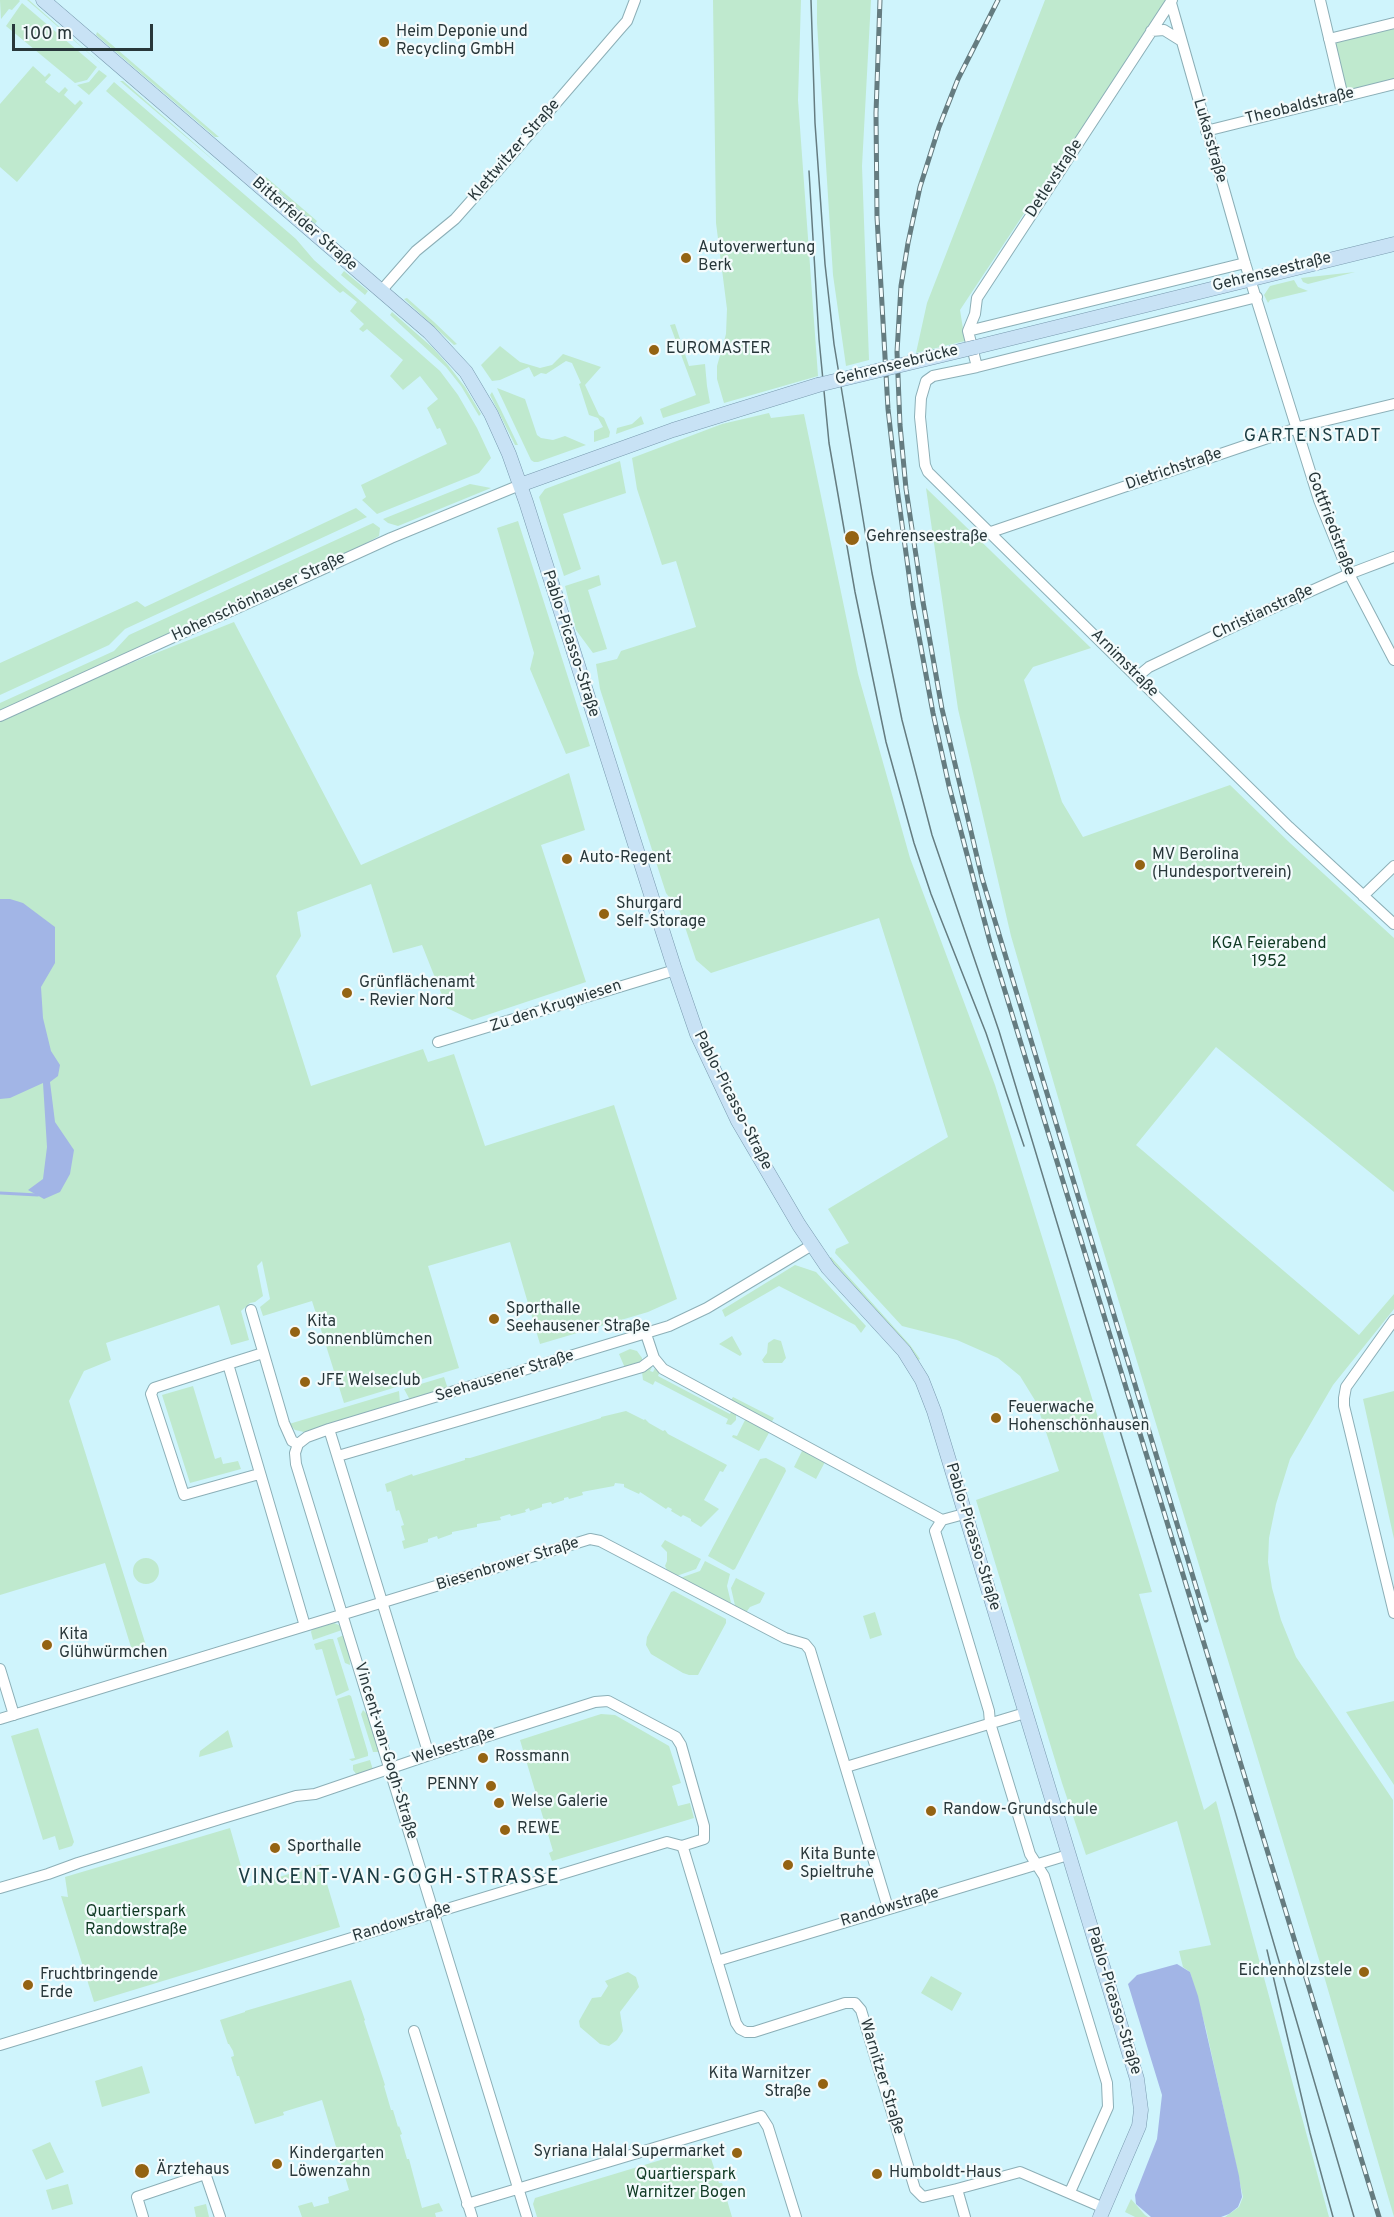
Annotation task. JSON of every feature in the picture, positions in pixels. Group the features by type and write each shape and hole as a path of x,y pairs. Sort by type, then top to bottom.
{"main road":[{"name":"Bitterfelder Straße","path":"43,0 429,332 466,372 491,414 520,485"},
{"name":"Gehrenseestraße","path":"976,347 1394,244"},
{"name":"Gehrenseebrücke","path":"520,485 672,430 818,385 976,347"},
{"name":"Pablo-Picasso-Straße","path":"520,485 697,1034 738,1121 812,1245 828,1268 904,1351 917,1372 934,1411 1140,2094 1139,2126 1135,2139 1102,2212"}],"street":[{"name":"Klettwitzer Straße","path":"381,291 416,251 455,219 501,168 627,21 635,0"},
{"path":"1320,0 1342,97"},
{"name":"Detlevstraße","path":"968,331 975,314 977,298 1172,1"},
{"name":"Lukasstraße","path":"1172,1 1180,40 1251,278"},
{"path":"1329,39 1394,23"},
{"path":"1151,32 1164,30 1180,40"},
{"name":"Theobaldstraße","path":"1206,131 1394,84"},
{"name":"Gehrenseestraße","path":"968,331 1245,263"},
{"name":"Gottfriedstraße","path":"1251,278 1320,500 1349,574 1394,660"},
{"name":"Gehrenseestraße","path":"933,376 1257,297"},
{"path":"968,331 977,367"},
{"name":"Arnimstraße","path":"933,376 926,381 921,398 921,425 925,465 928,472 1289,827 1394,924"},
{"name":"Dietrichstraße","path":"991,532 1297,428 1394,404"},
{"name":"Hohenschönhauser Straße","path":"0,716 391,538 520,485"},
{"name":"Christianstraße","path":"1137,677 1149,667 1349,574 1394,557"},
{"path":"1363,896 1394,866"},
{"name":"Zu den Krugwiesen","path":"438,1042 675,970"},
{"name":"Seehausener Straße","path":"298,1444 307,1437 329,1429 646,1334 688,1318 812,1245"},
{"path":"250,1310 284,1423 292,1441 298,1444"},
{"path":"1394,1320 1346,1387 1344,1398 1344,1406 1394,1613"},
{"path":"646,1334 654,1358 663,1369 942,1520 964,1514"},
{"path":"259,1474 184,1495 151,1394 154,1388 263,1353"},
{"name":"Seehausener Straße","path":"338,1456 642,1367 654,1358"},
{"path":"228,1364 305,1626"},
{"path":"329,1429 429,1755"},
{"name":"Vincent-van-Gogh-Straße","path":"298,1444 294,1453 296,1464 527,2217"},
{"name":"Pablo-Picasso-Straße","path":"942,1520 935,1531 989,1711 990,1723 1030,1854 1044,1876 1107,2083 1108,2107 1070,2192"},
{"name":"Biesenbrower Straße","path":"0,1719 590,1539 600,1541 785,1638 805,1644 810,1650 888,1908"},
{"path":"0,1669 14,1715"},
{"name":"Welsestraße","path":"0,1887 285,1799 315,1794 595,1702 608,1701 675,1737 681,1745 704,1826 704,1839 682,1846"},
{"path":"846,1767 1025,1713"},
{"name":"Randowstraße","path":"0,2046 667,1842 682,1846"},
{"path":"682,1846 717,1961"},
{"name":"Randowstraße","path":"717,1961 1068,1855"},
{"name":"Warnitzer Straße","path":"717,1961 736,2022 740,2029 746,2032 845,2003 855,2003 861,2010 915,2190 922,2197 1020,2172 1070,2192 1102,2212"},
{"path":"414,2031 471,2217"},
{"path":"467,2204 761,2116 768,2127 796,2217"},
{"path":"143,2217 137,2197 202,2175 206,2176 219,2217"},
{"path":"957,2189 965,2217"}],"green space":[{"path":"0,0 19,0 20,1 1,19"},
{"path":"27,0 29,0 108,70"},
{"path":"713,0 801,0 798,100 818,376 724,403 717,379 717,366 726,334 727,309 716,223"},
{"path":"817,0 871,0 862,166 869,360 846,366 833,275"},
{"path":"1045,0 1169,0 1132,61 1023,215 960,310 965,341 916,353 927,303"},
{"path":"22,3 97,67 87,80 75,83 6,26"},
{"path":"1394,26 1394,81 1344,93 1333,45 1337,39"},
{"path":"97,32 219,137 215,137 96,35"},
{"path":"33,66 45,77 49,73 51,75 45,82 59,93 65,87 68,90 64,95 75,105 80,100 83,103 17,182 0,167 0,104"},
{"path":"99,70 107,76 89,95 77,85 89,82"},
{"path":"120,81 123,81 227,172"},
{"path":"114,82 296,239 314,260 440,371 458,395 491,458 479,473 377,514 362,500 366,497 361,485 447,444 427,408 438,399 420,376 403,390 390,376 403,360 367,329 363,332 359,329 364,324 350,311 357,302 343,291 340,293 106,91"},
{"path":"266,177 317,221 315,224 264,179"},
{"path":"344,271 368,291 365,295 341,275"},
{"path":"1355,272 1308,284 1301,278"},
{"path":"1294,280 1298,287 1308,291 1270,300 1268,303 1264,295 1270,286"},
{"path":"407,298 457,344 454,345 404,299"},
{"path":"392,312 433,348 448,365 465,387 481,414 479,416 461,386 446,367 390,315"},
{"path":"675,324 689,366 705,364 710,403 663,418 660,409 696,395 670,325"},
{"path":"500,346 520,362 540,368 552,365 563,354 601,367 585,385 599,415 604,418 610,432 609,437 594,442 594,431 603,427 598,418 589,415 579,384 581,383 572,363 566,361 546,374 541,373 534,377 529,367 500,380 492,381 481,365"},
{"path":"497,388 525,399 537,435 541,438 553,440 565,436 586,445 534,462"},
{"path":"492,392 518,445 515,445 490,395"},
{"path":"769,413 771,418 804,414 858,674 910,858 995,1085 1152,1592 1139,1594 1204,1810 1216,1801 1329,2217 1225,2217 1239,2207 1243,2197 1206,2029 1190,1972 1183,1967 1179,1951 1211,1945 1177,1821 1086,1855 976,1500 1059,1471 1036,1402 1020,1376 998,1358 957,1340 902,1326 835,1253 836,1249 849,1243 828,1209 948,1137 879,918 711,973 696,960 680,912 666,893 600,689 596,664 617,659 621,651 696,627 676,561 662,565 637,489 632,458 722,424"},
{"path":"641,416 644,424 616,434 617,428 632,424"},
{"path":"620,461 626,493 563,514 581,569 564,576 539,497 545,489"},
{"path":"470,484 491,488 398,526 383,519"},
{"name":"KGA Feierabend 1952","path":"926,488 1091,648 1033,667 1024,680 1062,802 1083,837 1230,785 1394,938 1394,1192 1216,1047 1136,1145 1359,1335 1394,1294 1394,1309 1333,1385 1290,1459 1276,1504 1269,1538 1268,1562 1281,1620 1296,1657 1393,1800 1394,2217 1324,1976 1087,1197 1011,936 958,709"},
{"path":"356,508 367,517 125,629 109,645 0,695 0,663 137,601 145,607"},
{"path":"518,521 590,746 566,754 530,669 534,653 497,528"},
{"path":"373,523 380,528 379,536 348,553 0,711 0,703 114,651 129,635"},
{"path":"599,575 601,585 588,590 607,649 593,653 576,630 565,586"},
{"path":"234,622 361,865 569,773 585,830 541,845 586,982 472,1020 447,1008 422,945 393,953 371,884 297,912 301,936 276,976 311,1086 423,1049 428,1062 454,1054 485,1146 614,1105 677,1299 648,1312 540,1344 510,1242 428,1266 459,1368 344,1403 312,1301 263,1316 260,1307 270,1299 262,1261 257,1266 263,1296 241,1311 249,1340 231,1345 219,1305 106,1343 111,1360 84,1371 69,1401 149,1655 135,1660 105,1563 0,1595 0,722 111,671"},
{"path":"831,1257 920,1359 917,1361 828,1259"},
{"path":"795,1265 816,1272 866,1326 861,1333 855,1325 779,1286 725,1317 722,1310"},
{"path":"732,1336 742,1354 740,1356 719,1344"},
{"path":"774,1339 781,1341 786,1358 782,1363 764,1363 762,1360 767,1353 768,1343"},
{"path":"630,1349 637,1351 642,1358 642,1364 625,1368 619,1354"},
{"path":"649,1366 652,1367 650,1371 653,1372 655,1368 660,1371 658,1376 730,1414 732,1410 736,1413 736,1420 731,1425 726,1424 728,1419 655,1381 653,1385 643,1380 642,1372"},
{"path":"444,1377 448,1389 410,1400 404,1389"},
{"path":"193,1386 215,1459 221,1457 223,1464 238,1461 241,1469 190,1483 162,1395"},
{"path":"399,1391 400,1403 304,1432 295,1430 289,1424"},
{"path":"1394,1391 1394,1539 1363,1399"},
{"path":"733,1397 774,1418 771,1423 730,1402"},
{"path":"626,1411 645,1419 668,1434 727,1465 723,1472 720,1471 704,1500 719,1509 701,1527 691,1519 683,1515 681,1517 671,1511 672,1509 668,1507 666,1509 640,1492 639,1494 624,1487 624,1484 615,1483 614,1486 582,1492 583,1495 564,1498 552,1504 551,1502 542,1504 542,1507 530,1511 529,1508 525,1510 526,1512 511,1516 510,1514 500,1517 501,1520 477,1524 477,1527 452,1532 438,1539 437,1536 428,1539 428,1542 404,1549 402,1541 405,1540 401,1526 404,1525 399,1510 396,1511 391,1491 387,1492 385,1484"},
{"path":"746,1418 770,1431 759,1451 732,1437 737,1436"},
{"path":"803,1449 826,1460 816,1479 794,1467"},
{"path":"766,1458 785,1468 786,1471 733,1570 708,1556 760,1459"},
{"path":"665,1540 701,1559 696,1569 674,1577 669,1574 665,1566 667,1552 661,1546"},
{"path":"146,1558 155,1562 159,1571 155,1580 146,1584 137,1580 133,1571 137,1562"},
{"path":"705,1561 730,1574 727,1586 732,1607 680,1578 700,1571"},
{"path":"736,1578 765,1593 760,1603 750,1607 745,1614 736,1610 731,1588"},
{"path":"674,1591 726,1619 698,1675 683,1673 651,1654 646,1645 647,1637 671,1592"},
{"path":"875,1612 882,1635 870,1639 863,1616"},
{"path":"334,1623 342,1630 313,1640 312,1629"},
{"path":"344,1635 350,1665 345,1663 337,1638"},
{"path":"333,1639 349,1690 336,1696 322,1649 316,1650 314,1644"},
{"path":"349,1695 368,1753 368,1756 352,1761 349,1759 355,1758 337,1699"},
{"path":"1394,1701 1394,1785 1346,1712"},
{"path":"363,1710 368,1715 380,1752 373,1752 361,1714"},
{"path":"601,1714 615,1715 669,1746 681,1783 672,1786 678,1806 690,1803 694,1818 552,1861 549,1853 553,1851 520,1740"},
{"path":"38,1728 74,1842 72,1846 59,1850 55,1836 43,1840 11,1736"},
{"path":"228,1730 233,1747 199,1757 200,1751"},
{"path":"370,1760 373,1770 357,1775 353,1770 353,1765"},
{"name":"Quartierspark Randowstraße","path":"230,1828 247,1887 321,1864 340,1927 94,2002 61,1896 68,1897 65,1877"},
{"path":"628,1972 636,1977 639,1987 620,2012 623,2031 609,2046 600,2044 580,2027 579,2021 592,1998 601,1997 608,1986 605,1981"},
{"path":"931,1976 962,1993 952,2011 921,1993"},
{"path":"351,1980 391,2110 393,2110 402,2134 400,2135 422,2208 439,2203 443,2211 435,2213 436,2217 302,2217 298,2206 312,2202 314,2207 329,2203 328,2197 349,2190 322,2100 283,2112 284,2115 255,2124 239,2076 237,2076 231,2057 234,2056 233,2051 228,2044 220,2020"},
{"path":"142,2066 150,2093 102,2107 95,2081"},
{"path":"50,2142 64,2172 46,2180 32,2150"},
{"name":"Quartierspark Warnitzer Bogen","path":"707,2146 719,2183 722,2183 732,2217 537,2217 533,2204 535,2198"},
{"path":"68,2184 73,2204 52,2210 46,2190"},
{"path":"1131,2199 1148,2217 1135,2217 1125,2212"},
{"path":"206,2204 209,2217 196,2217 194,2207"}],"water":[{"path":"0,899 23,903 55,927 55,963 41,987 43,1018 51,1051 60,1065 58,1076 50,1082 55,1122 74,1150 70,1174 60,1192 44,1199 28,1190 43,1179 47,1147 43,1083 10,1098 0,1099"},
{"path":"1177,1964 1190,1972 1198,1996 1239,2176 1242,2197 1238,2207 1221,2217 1151,2217 1136,2204 1135,2195 1157,2139 1162,2095 1128,1984 1137,1975"}],"waterway":[{"path":"0,1193 38,1195"}],"tram line":[{"path":"811,0 815,123 825,264 834,344 872,573 902,720 932,835 999,1031 1235,1811 1354,2217"},
{"path":"809,171 819,339 829,443 855,592 886,742 914,843 931,894 986,1033 1024,1146"},
{"path":"1267,1950 1310,2133 1333,2217"}],"railway":[{"path":"880,0 876,113 877,217 888,409 913,604 949,786 990,942 1379,2217"},
{"path":"998,0 958,79 939,127 920,187 908,243 901,286 897,352 906,489 942,709 982,878 1206,1620"}],"place":[{"name":"Heim Deponie und Recycling GmbH","path":"384,42"},
{"name":"Autoverwertung Berk","path":"686,258"},
{"name":"EUROMASTER","path":"654,350"},
{"name":"Gehrenseestraße","path":"852,538"},
{"name":"Auto-Regent","path":"567,859"},
{"name":"MV Berolina (Hundesportverein)","path":"1140,865"},
{"name":"Shurgard Self-Storage","path":"604,914"},
{"name":"Grünflächenamt - Revier Nord","path":"347,993"},
{"name":"Sporthalle Seehausener Straße","path":"494,1319"},
{"name":"Kita Sonnenblümchen","path":"295,1332"},
{"name":"JFE Welseclub","path":"305,1382"},
{"name":"Feuerwache Hohenschönhausen","path":"996,1418"},
{"name":"Kita Glühwürmchen","path":"47,1645"},
{"name":"Rossmann","path":"483,1758"},
{"name":"PENNY","path":"491,1786"},
{"name":"Welse Galerie","path":"499,1803"},
{"name":"Randow-Grundschule","path":"931,1811"},
{"name":"REWE","path":"505,1830"},
{"name":"Sporthalle","path":"275,1848"},
{"name":"Kita Bunte Spieltruhe","path":"788,1865"},
{"name":"Eichenholzstele","path":"1364,1972"},
{"name":"Fruchtbringende Erde","path":"28,1985"},
{"name":"Kita Warnitzer Straße","path":"823,2084"},
{"name":"Syriana Halal Supermarket","path":"737,2153"},
{"name":"Kindergarten Löwenzahn","path":"277,2164"},
{"name":"Ärztehaus","path":"142,2171"},
{"name":"Humboldt-Haus","path":"877,2174"}],"district":[{"name":"GARTENSTADT","path":"1313,437"},
{"name":"VINCENT-VAN-GOGH-STRASSE","path":"399,1879"}]}
